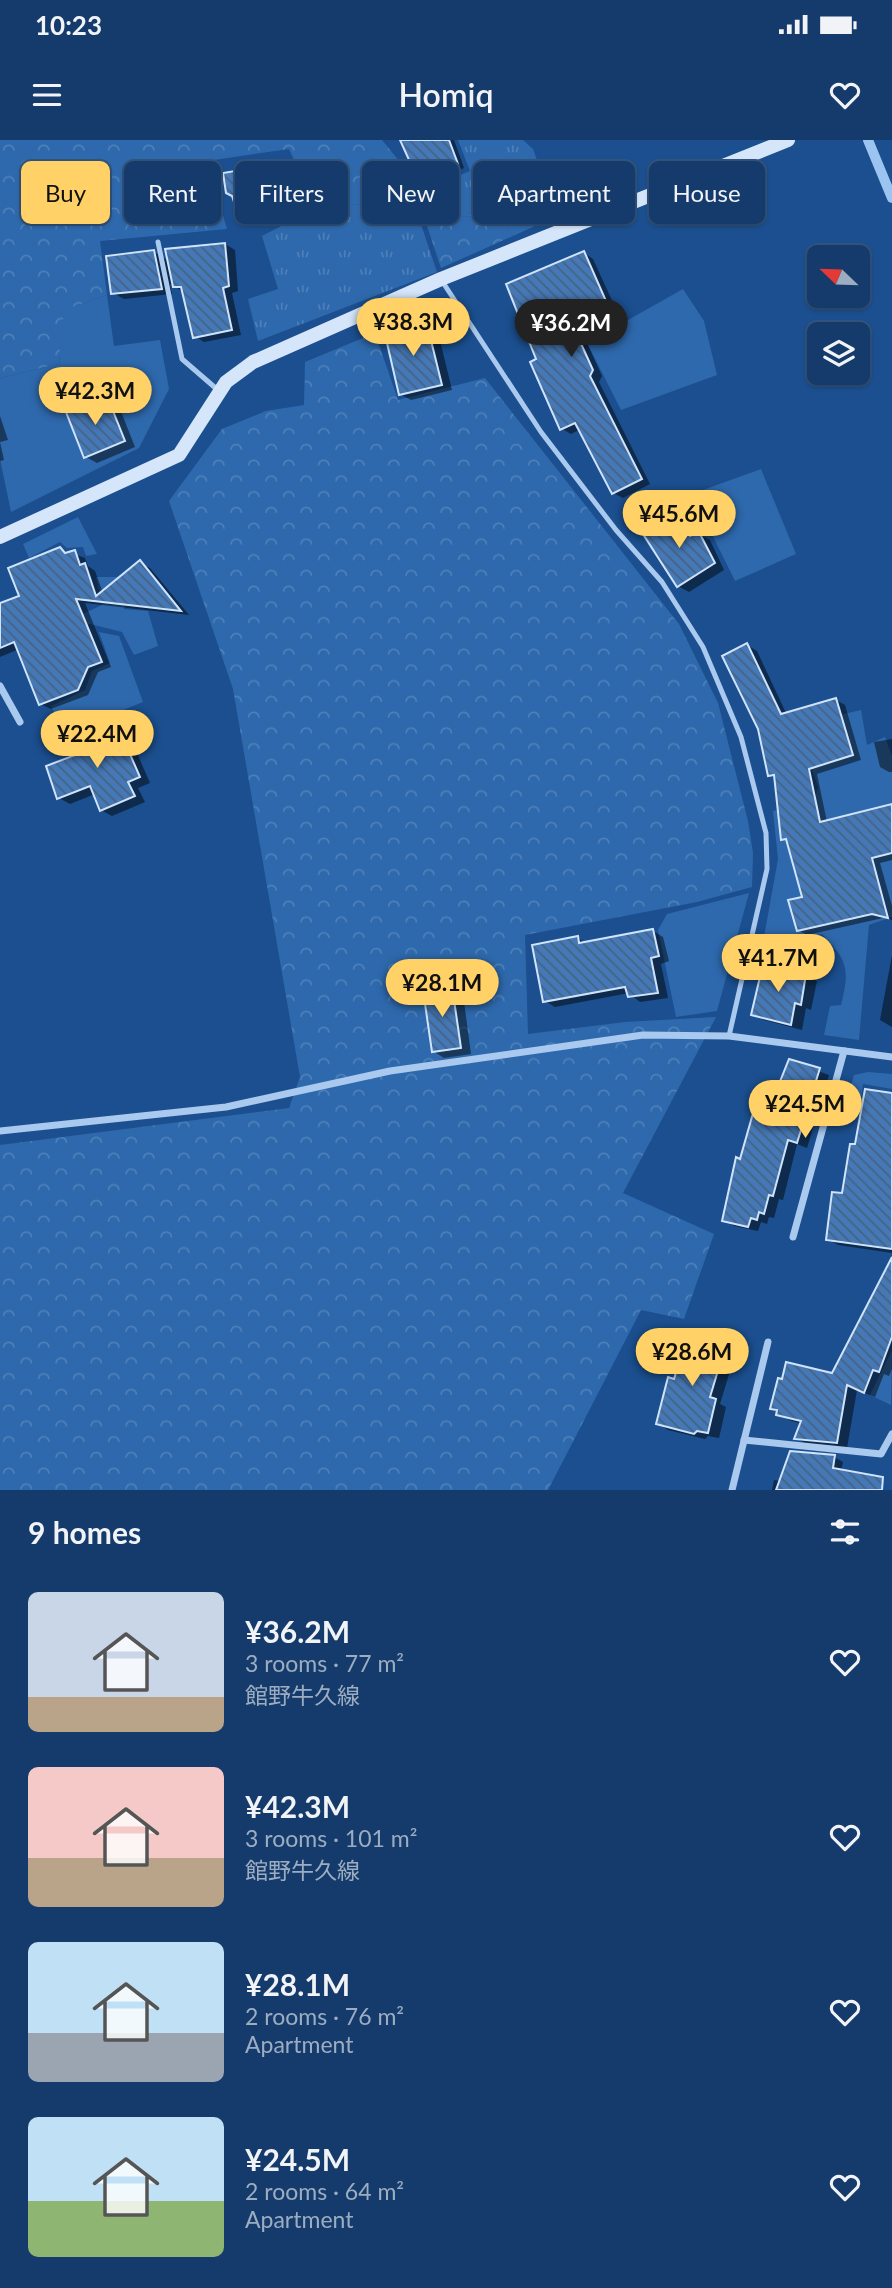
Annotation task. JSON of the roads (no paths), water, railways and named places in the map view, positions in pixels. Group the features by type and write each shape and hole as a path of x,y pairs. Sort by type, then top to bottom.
{"main road":[{"path":"0,537 179,455 226,382 253,362 440,279 788,140"}],"street":[{"path":"0,685 20,722"},
{"path":"0,1131 226,1107 390,1071 643,1035 729,1036 892,1057"},
{"path":"793,1237 844,1051"},
{"path":"732,1490 768,1342"},
{"path":"744,1440 881,1454 892,1434"}],"lane":[{"path":"158,242 181,359 219,391"},
{"path":"440,279 541,432 616,530 663,582 703,646 741,737 766,833 767,869 729,1036"}],"waterway":[{"path":"868,140 892,198"}]}
